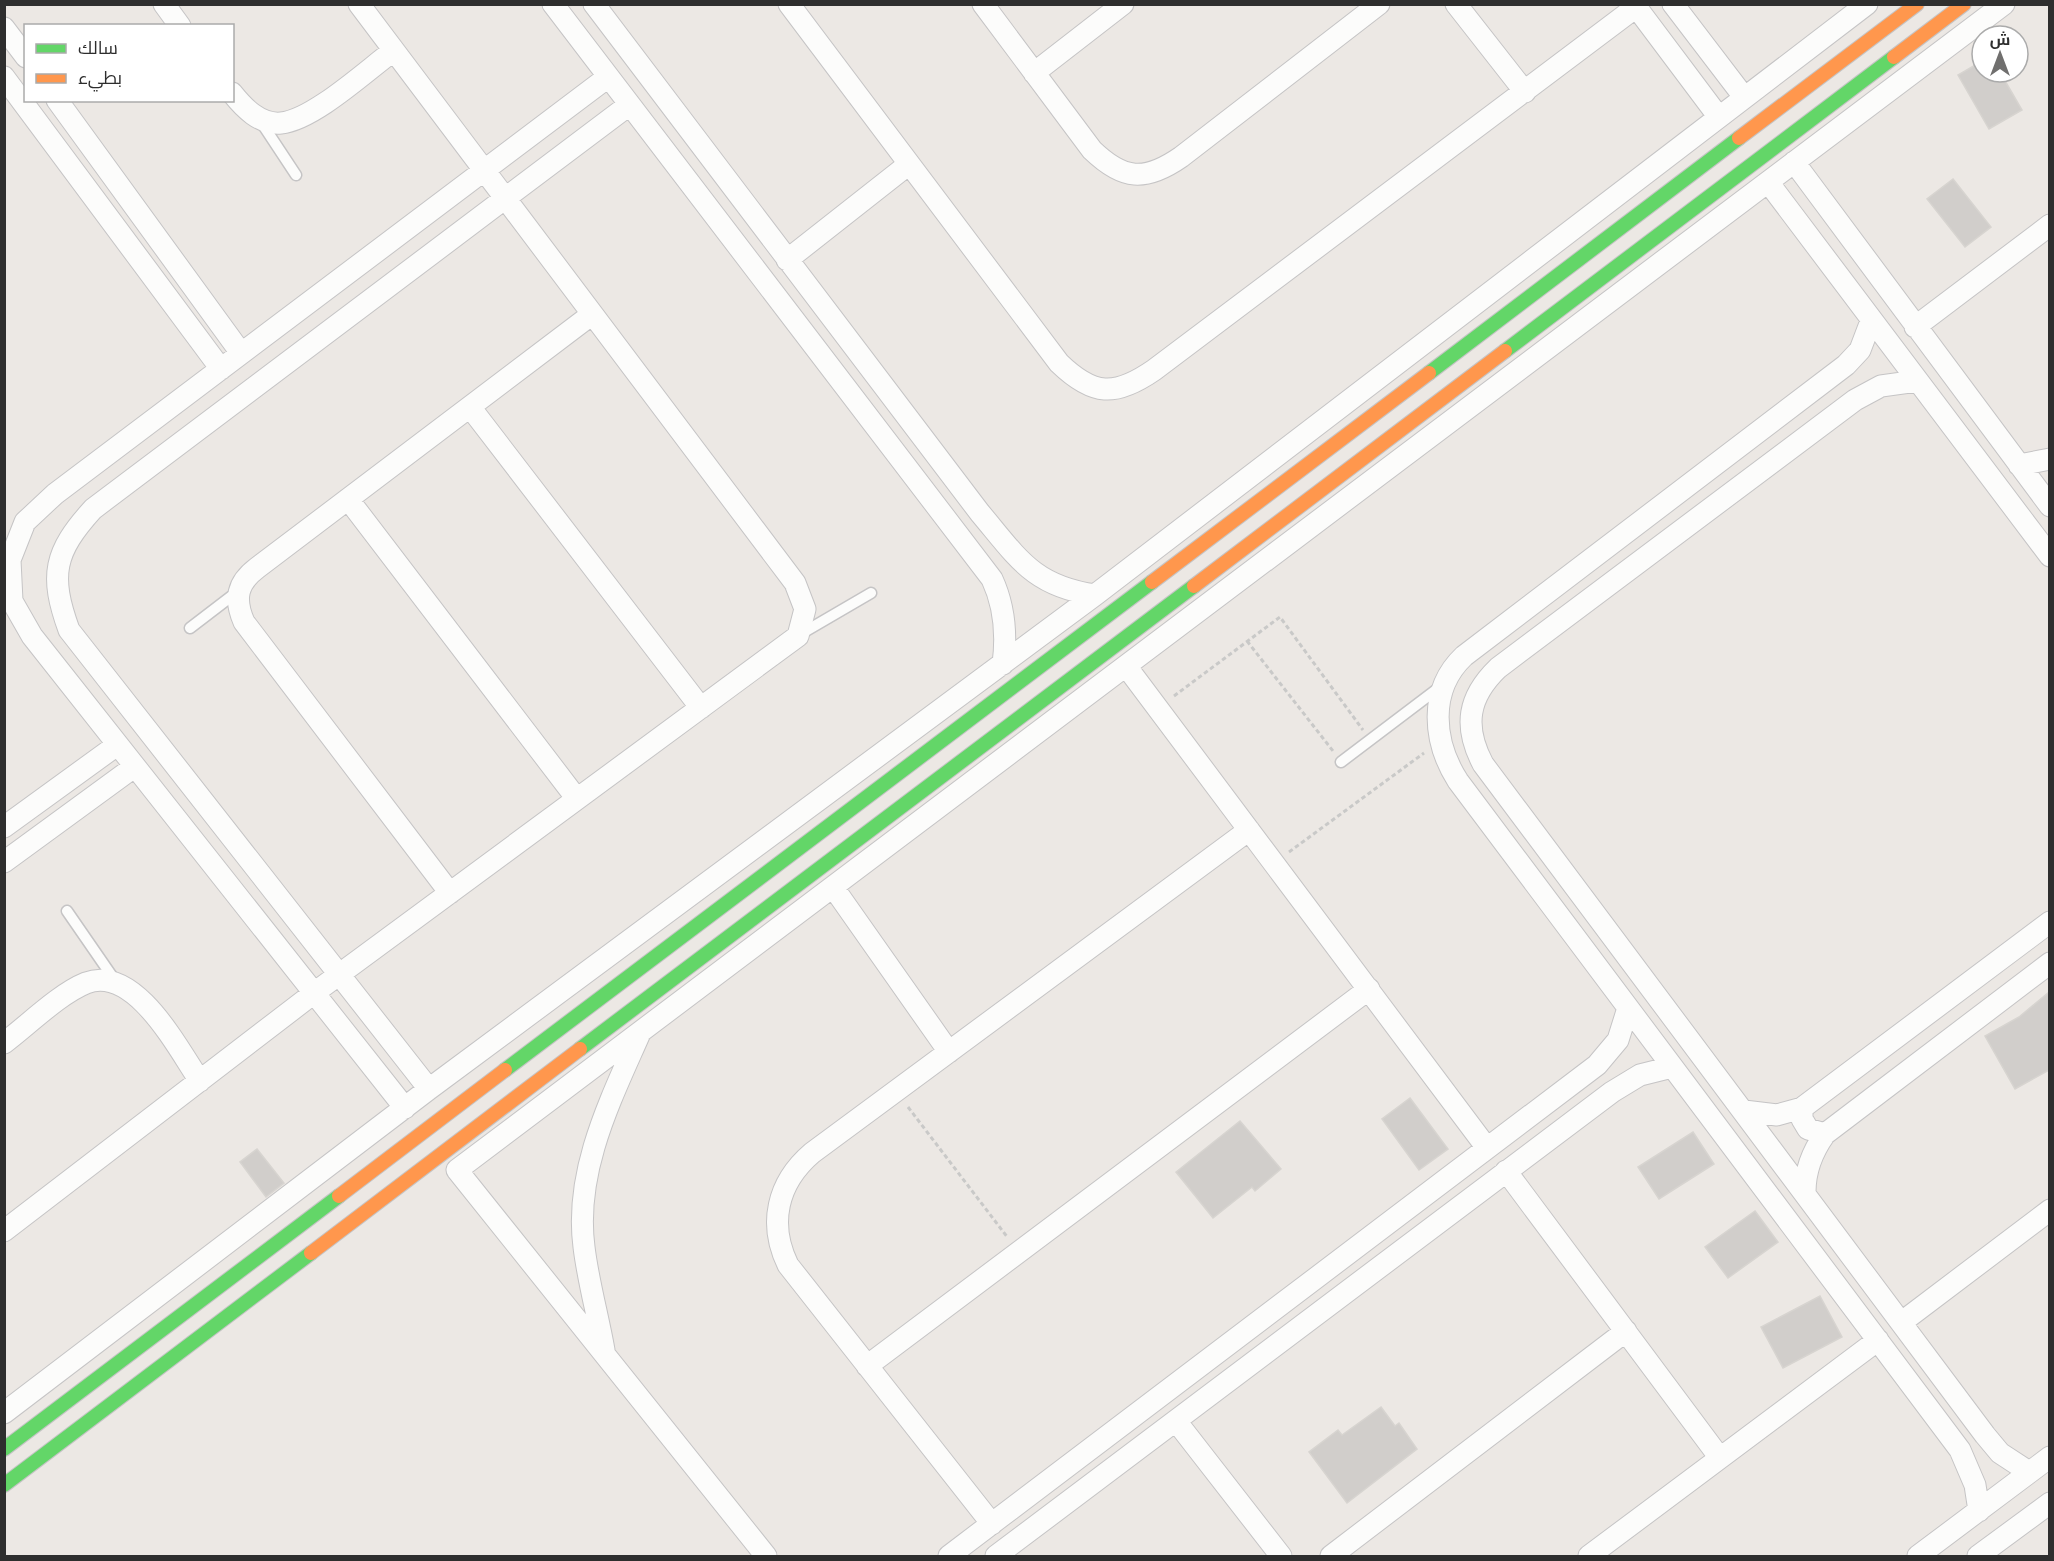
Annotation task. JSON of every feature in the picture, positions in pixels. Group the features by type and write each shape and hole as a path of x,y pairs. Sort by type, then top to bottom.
{"street":[{"path":"164,4 179,24"},
{"path":"4,1231 314,993 798,636 805,609 795,583 482,171 359,4"},
{"path":"553,4 992,579 999,595 1005,628 1003,664"},
{"path":"594,4 980,513 1028,570 1066,589 1095,595"},
{"path":"789,4 1059,363 1078,382 1105,390 1132,386 1525,92 1635,6 1718,116"},
{"path":"983,4 1092,150 1110,168 1134,176 1160,171 1379,4"},
{"path":"1034,73 1123,4"},
{"path":"1456,4 1525,92"},
{"path":"1673,4 1744,97"},
{"path":"4,1413 429,1089 1095,595 1867,4"},
{"path":"4,1449 1917,4"},
{"path":"451,1162 915,798 1964,4"},
{"path":"4,1485 451,1162 641,1031 2004,4"},
{"path":"1944,19 1957,39"},
{"path":"4,28 24,54"},
{"path":"234,96 242,106 259,119 280,123 307,115 393,51"},
{"path":"405,1108 32,636 12,600 10,560 25,522 55,494 608,76"},
{"path":"4,77 221,369"},
{"path":"58,102 241,353"},
{"path":"429,1089 69,630 58,598 58,565 70,534 93,508 630,105"},
{"path":"1794,162 2049,506"},
{"path":"787,260 909,164"},
{"path":"1768,182 2049,556"},
{"path":"1915,327 2049,225"},
{"path":"450,893 244,621 237,607 238,592 244,577 591,315"},
{"path":"1871,321 1865,340 1846,365 1464,656 1452,669 1443,686 1438,712 1440,741 1450,769 1458,781 1960,1450 1975,1485 1979,1510"},
{"path":"1846,365 1862,374 1867,392"},
{"path":"1917,381 1892,382 1867,392 1498,668 1484,682 1474,699 1473,740 1483,764 1985,1435 2000,1453 2029,1472"},
{"path":"470,406 700,708"},
{"path":"2019,465 2049,459"},
{"path":"348,498 577,799"},
{"path":"958,534 980,513"},
{"path":"1126,666 1487,1148"},
{"path":"4,827 117,745"},
{"path":"4,862 134,767"},
{"path":"915,798 927,815"},
{"path":"992,1524 788,1265 779,1241 777,1215 784,1188 801,1163 1249,830"},
{"path":"832,887 949,1052"},
{"path":"1744,1111 1777,1115 1802,1108 2049,922"},
{"path":"1805,1192 1805,1180 1812,1156 1825,1134 2049,963"},
{"path":"4,1043 63,997 88,982 117,982 141,998 200,1081"},
{"path":"867,1366 1368,989"},
{"path":"949,1557 1605,1058 1618,1040 1628,1008"},
{"path":"605,1353 584,1246 586,1190 598,1133 641,1031"},
{"path":"1605,1058 1618,1064 1623,1070 1625,1082"},
{"path":"1008,1553 1176,1421 1625,1082 1648,1072 1672,1067"},
{"path":"1802,1108 1802,1119 1808,1129 1825,1134"},
{"path":"425,1131 766,1557"},
{"path":"1506,1171 1720,1458"},
{"path":"1902,1322 2049,1210"},
{"path":"1331,1557 1626,1331"},
{"path":"1588,1557 1878,1340"},
{"path":"1176,1421 1281,1557"},
{"path":"1960,1450 1973,1449 1985,1435"},
{"path":"1918,1557 2049,1457"},
{"path":"1978,1557 2049,1503"}],"lane":[{"path":"259,119 296,175"},
{"path":"190,628 238,592"},
{"path":"798,636 871,593"},
{"path":"1341,762 1443,686"},
{"path":"67,911 117,982"}],"path":[{"path":"1158,708 1280,617 1370,740"},
{"path":"1247,641 1341,762"},
{"path":"1274,863 1440,741"},
{"path":"896,1092 1019,1252"}],"building":[{"path":"1970,68 1970,84 2007,84 2022,110 1989,129 1958,75"},
{"path":"1953,179 1991,227 1965,247 1927,199"},
{"path":"2049,992 2049,1070 2015,1089 1985,1036 2019,1017"},
{"path":"1410,1098 1448,1149 1419,1170 1382,1119"},
{"path":"1240,1121 1281,1169 1255,1191 1252,1187 1213,1218 1176,1172"},
{"path":"1693,1132 1714,1164 1659,1199 1638,1167"},
{"path":"257,1149 284,1183 266,1197 240,1162"},
{"path":"1755,1211 1778,1242 1728,1278 1705,1247"},
{"path":"1820,1296 1842,1337 1783,1368 1761,1327"},
{"path":"1381,1407 1395,1426 1399,1423 1417,1449 1347,1503 1309,1452 1338,1430 1342,1435"}],"traffic: fast":[{"path":"1505,351 1894,57"},
{"path":"1429,373 1739,138"},
{"path":"505,1070 1152,582"},
{"path":"580,1049 1194,586"},
{"path":"4,1449 339,1196"},
{"path":"4,1485 311,1253"}],"traffic: slow":[{"path":"1739,138 1917,4"},
{"path":"1894,57 1964,4"},
{"path":"1194,586 1505,351"},
{"path":"1152,582 1429,373"},
{"path":"311,1253 580,1049"},
{"path":"339,1196 505,1070"}]}
